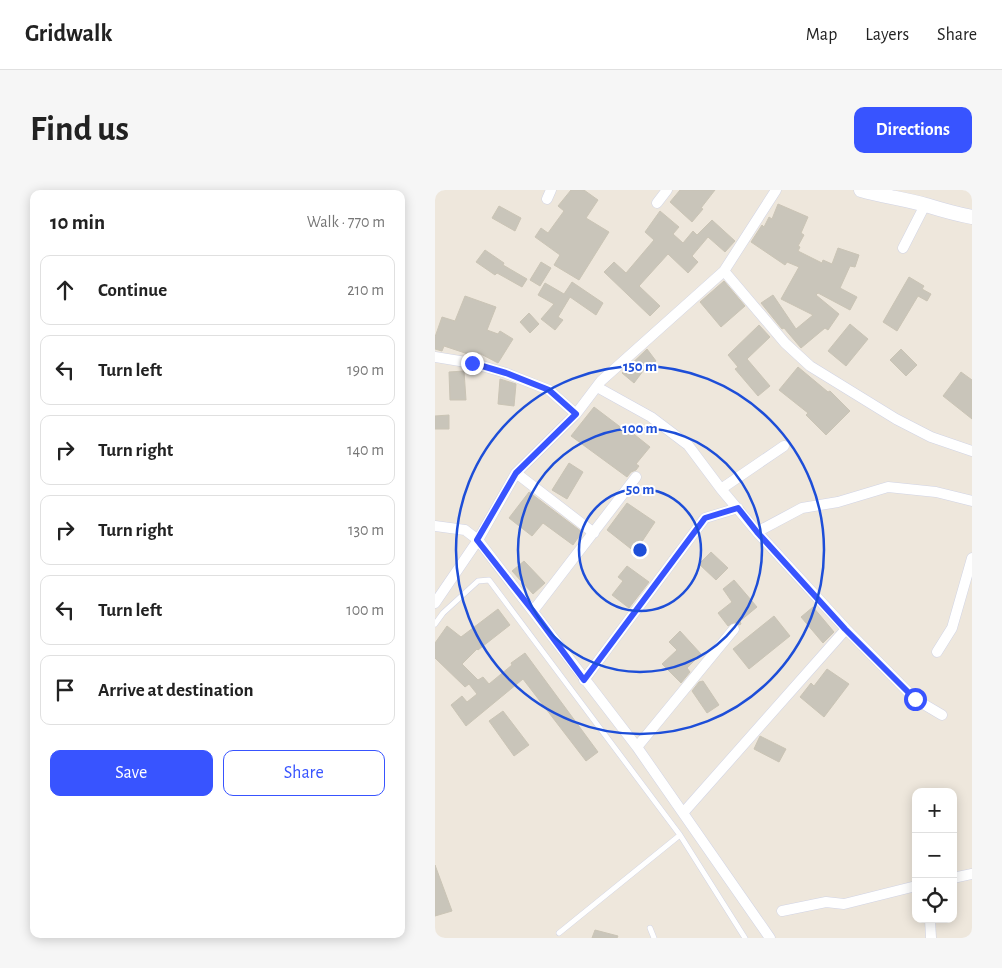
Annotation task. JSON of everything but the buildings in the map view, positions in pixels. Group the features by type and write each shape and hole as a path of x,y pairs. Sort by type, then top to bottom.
{"main road":[{"path":"861,190 972,217"}],"street":[{"path":"657,203 667,190"},
{"path":"435,603 477,540 516,473 576,414 601,381 724,271 776,190"},
{"path":"903,248 925,205"},
{"path":"724,271 785,343 811,366 895,419 931,437 972,451"},
{"path":"435,357 472,363 506,373 549,390 576,414"},
{"path":"597,387 651,417 688,445 757,532 845,629 915,699 942,715"},
{"path":"721,489 784,446"},
{"path":"516,473 594,533"},
{"path":"533,611 636,477"},
{"path":"757,532 802,508 838,502 887,487 936,492 972,501"},
{"path":"584,680 705,518 738,508"},
{"path":"435,526 465,530 477,540 637,748 770,938"},
{"path":"937,652 952,628 972,558"},
{"path":"637,748 734,629"},
{"path":"683,813 845,629"},
{"path":"957,877 972,874"},
{"path":"782,911 826,902 844,904 912,887"},
{"path":"930,923 931,938"}],"lane":[{"path":"435,624 443,613 478,581 489,580 680,835 745,938"},
{"path":"559,933 680,835"},
{"path":"650,928 654,938"}],"route":[{"path":"472,363 506,373 549,390 576,414 516,473 477,540 584,680 705,518 738,508 757,532 845,629 915,699"}]}
